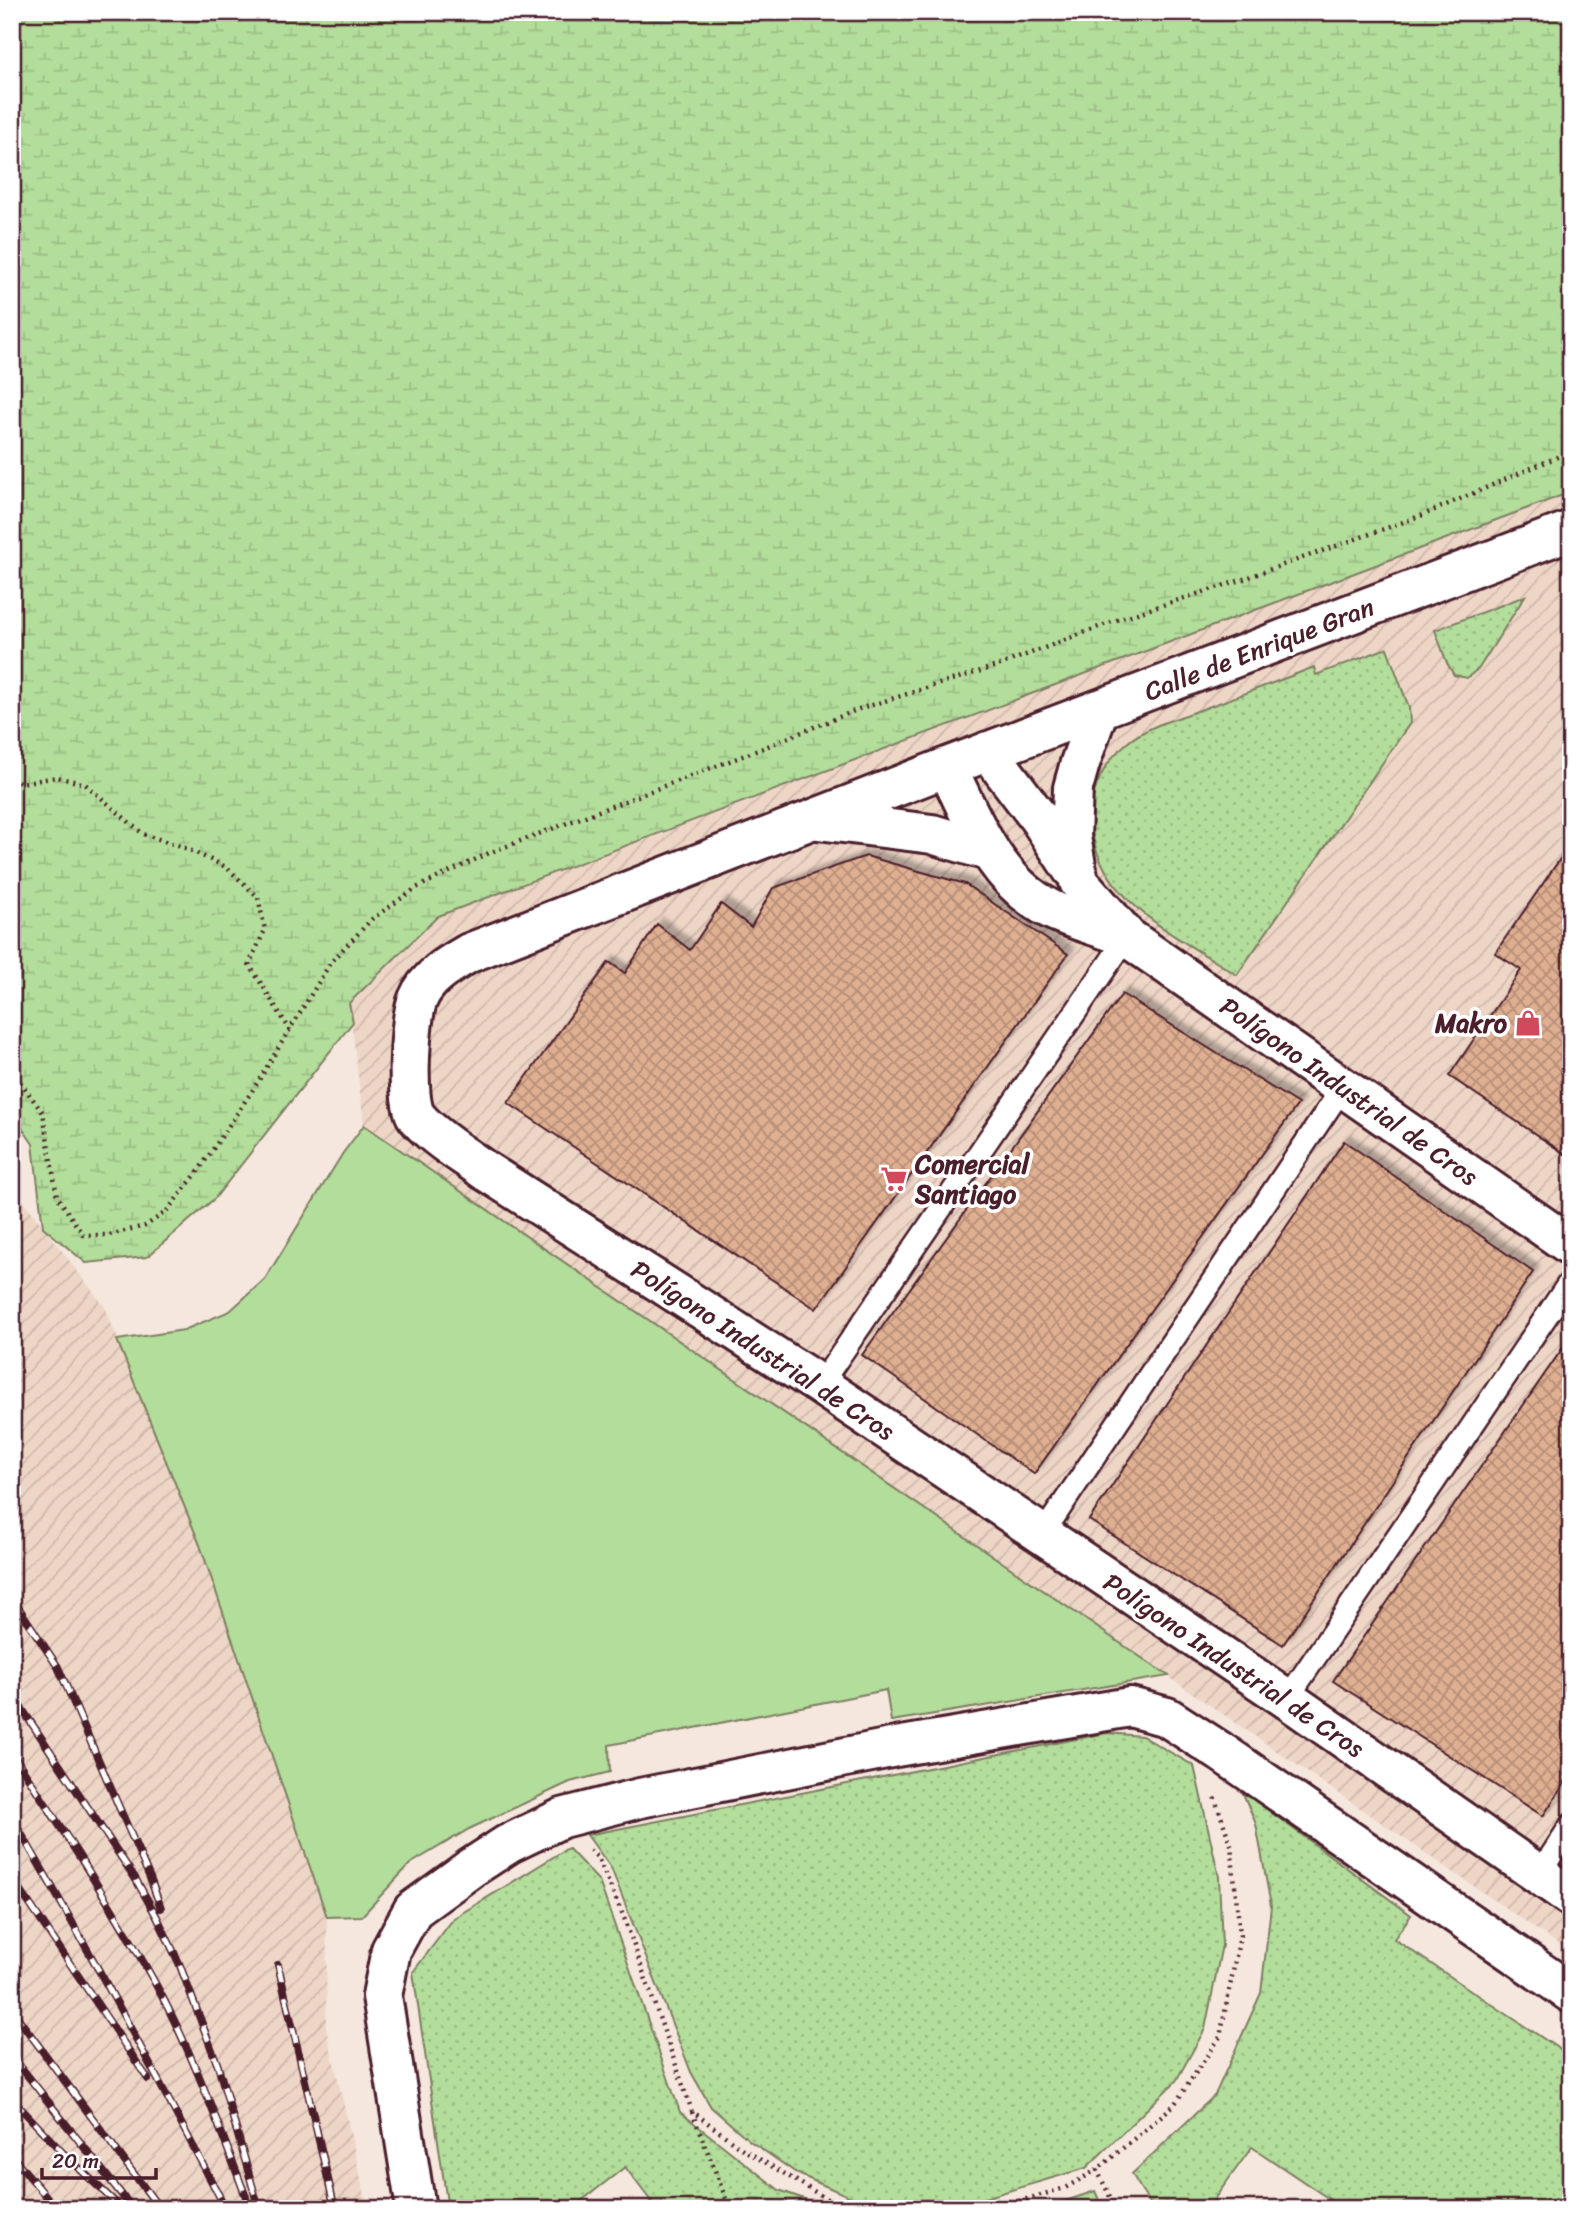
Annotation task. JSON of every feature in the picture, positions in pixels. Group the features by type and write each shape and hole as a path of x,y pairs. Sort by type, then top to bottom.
{"street":[{"name":"Calle de Enrique Gran","path":"947,767 1571,530"},
{"name":"Polígono Industrial de Cros","path":"1079,879 1071,837 1073,788 1099,709"},
{"name":"Polígono Industrial de Cros","path":"988,751 1040,820 1079,879 1127,937"},
{"name":"Polígono Industrial de Cros","path":"1571,1246 1127,937 1050,909 1015,885 988,850 947,767 469,953 444,967 418,999 413,1024 411,1091 415,1115 438,1136 484,1170 820,1385 1287,1699 1571,1898"},
{"name":"Polígono Industrial de Cros","path":"812,819 932,834 988,850"},
{"path":"416,2209 383,1996 391,1950 413,1910 508,1844 562,1818 640,1798 895,1747 1130,1707 1167,1717 1571,1993"}],"lane":[{"path":"820,1385 1127,937"},
{"path":"1042,1535 1343,1087"},
{"path":"1287,1699 1571,1280"},
{"path":"1538,1875 1571,1825"}],"path":[{"path":"12,776 21,783 57,777 85,784 143,834 183,847 226,867 258,897 265,930 249,964 290,1030"},
{"path":"992,2209 1065,2188 1097,2171 1174,2105 1220,2037 1240,1936 1231,1844 1214,1795"},
{"path":"562,1818 598,1858 625,1920 692,2111 730,2209"},
{"path":"692,2111 741,2148 832,2202 855,2209"},
{"path":"1097,2171 1116,2209"}],"shaded area":[{"path":"1571,493 1571,1953 364,1125 349,1003 438,916"},
{"path":"12,1186 105,1307 200,1545 327,1917 326,2028 368,2209 12,2209"}],"green space":[{"path":"12,12 1571,12 1571,492 438,916 349,1003 353,1022 215,1198 147,1257 86,1263 43,1227 33,1144 12,1113"},
{"path":"1525,596 1479,668 1467,678 1454,675 1435,630"},
{"path":"1387,648 1409,708 1410,723 1237,975 1165,929 1121,892 1105,870 1095,845 1091,816 1097,785 1119,750 1135,737 1162,723 1314,667 1316,675"},
{"path":"364,1125 1169,1676 891,1721 886,1690 609,1745 610,1772 570,1782 469,1829 410,1864 362,1916 327,1917 200,1545 117,1340 184,1330 230,1311 265,1279 343,1153"},
{"path":"1107,1733 1142,1736 1194,1766 1219,1877 1222,1945 1205,2029 1176,2081 1086,2168 954,2207 864,2203 798,2174 750,2141 711,2107 691,2072 611,1868 587,1835"},
{"path":"1242,1791 1411,1915 1394,1939 1571,2057 1571,2209 1344,2209 1252,2147 1207,2209 1153,2209 1132,2174 1215,2095 1261,1993 1271,1906 1256,1824"},
{"path":"568,1848 599,1881 680,2112 779,2190 832,2209 657,2209 625,2167 571,2209 448,2209 413,1972 454,1918"},
{"path":"1095,2191 1103,2209 1042,2209"}],"building":[{"name":"Makro","path":"1571,843 1571,1158 1449,1076 1521,970 1495,953"},
{"path":"866,856 965,884 1068,954 816,1309 508,1103 609,962 625,973 657,924 690,950 721,904 751,927 773,888"},
{"path":"1122,994 1298,1104 1034,1474 862,1355"},
{"path":"1344,1141 1533,1272 1283,1645 1089,1520"},
{"path":"1571,1336 1571,1773 1543,1816 1333,1681"}],"railway":[{"path":"12,1598 58,1667 161,1908"},
{"path":"12,1694 135,1878 157,1917 179,1963 218,2066 259,2209"},
{"path":"12,1753 86,1867 155,1983 193,2061 246,2197"},
{"path":"12,1818 95,1963 226,2209"},
{"path":"12,1878 148,2079"},
{"path":"278,1965 335,2209"},
{"path":"12,2010 160,2209"},
{"path":"12,2056 133,2209"},
{"path":"12,2099 63,2153 121,2208"},
{"path":"12,2156 57,2209"},
{"path":"12,2199 20,2209"}],"place":[{"name":"Makro","path":"1528,1023"},
{"name":"Comercial Santiago","path":"894,1179"}]}
